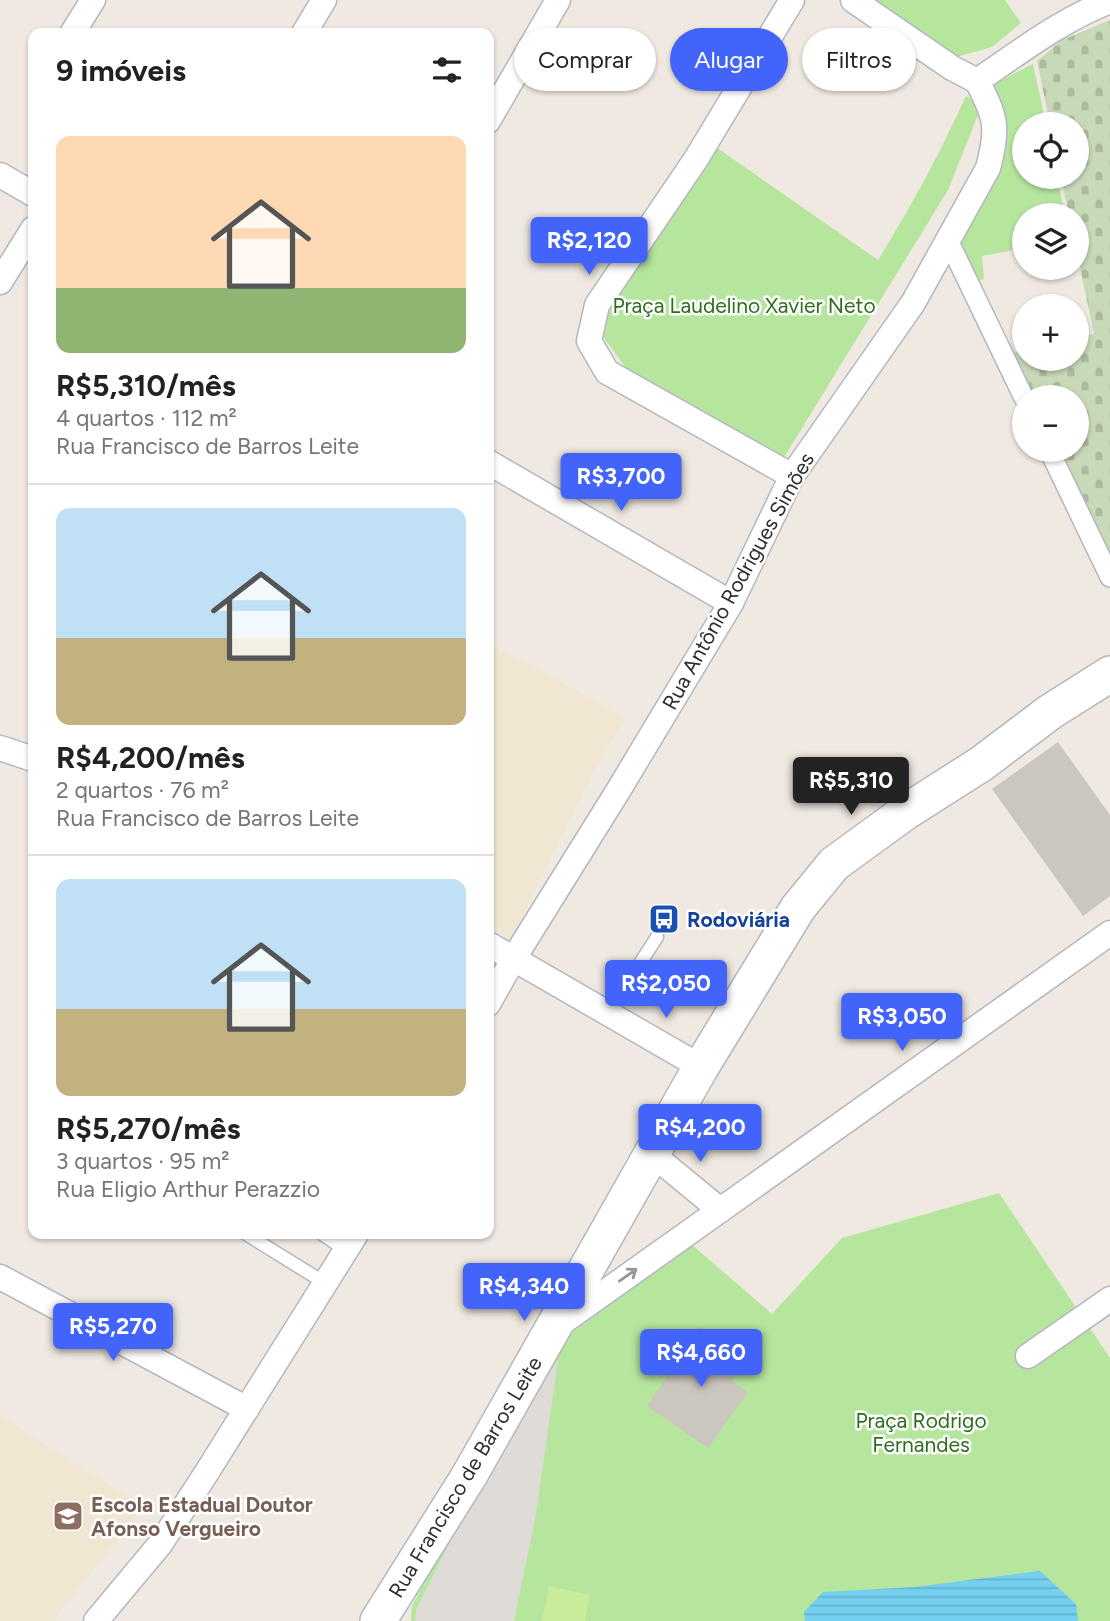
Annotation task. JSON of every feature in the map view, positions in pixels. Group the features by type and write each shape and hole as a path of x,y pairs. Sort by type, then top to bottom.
{"main road":[{"name":"Rua Francisco de Barros Leite","path":"386,1616 469,1476 701,1067 798,908 834,864 904,813 981,764 1050,712 1110,674"}],"street":[{"path":"76,28 93,0"},
{"path":"307,28 324,0"},
{"path":"494,111 558,0"},
{"path":"792,0 696,159 597,305 589,341 607,372 792,477"},
{"path":"856,1 952,68 977,81 1060,24 1110,1"},
{"name":"Rua Antônio Rodrigues Simões","path":"494,993 731,603 792,477 913,303 988,168 996,130 990,104 977,81"},
{"path":"0,175 28,191"},
{"path":"0,282 28,237"},
{"path":"948,240 1018,385"},
{"path":"1055,462 1110,578"},
{"path":"494,465 731,603"},
{"path":"0,748 28,757"},
{"path":"553,1329 1110,933"},
{"path":"494,947 701,1067"},
{"path":"652,1154 720,1210"},
{"path":"96,1621 161,1543 351,1242"},
{"path":"0,1277 247,1409"},
{"path":"1028,1356 1110,1299"}],"lane":[{"path":"608,1013 657,937"},
{"path":"267,1239 325,1283"}],"shaded area":[{"path":"494,646 626,717 592,774 511,939 494,930"},
{"path":"558,1360 536,1514 514,1621 415,1621 416,1610 482,1478"},
{"name":"Escola Estadual Doutor Afonso Vergueiro","path":"0,1416 144,1507 52,1621 0,1621"}],"green space":[{"path":"865,0 1005,0 1021,23 992,47 956,57 916,32 916,28 910,28"},
{"path":"1110,20 1110,562 1064,462 1089,462 1089,385 1028,385 1021,371 1089,371 1089,335 1094,334 1089,294 1086,294 1083,280 1089,280 1089,203 1066,203 1064,189 1089,189 1089,112 1048,112 1037,61 1062,40"},
{"path":"1033,64 1043,112 1012,112 1012,189 1060,189 1062,203 1012,203 1012,250 982,256 984,279 973,283 953,239 983,188 987,88"},
{"name":"Praça Laudelino Xavier Neto","path":"966,96 982,105 948,190 783,459 631,375 599,331 644,248 713,145 878,260 925,180"},
{"name":"Praça Rodrigo Fernandes","path":"999,1193 1110,1358 1110,1621 411,1621 412,1606 475,1482 570,1334 691,1244 772,1314 842,1238"},
{"path":"549,1586 590,1595 585,1621 542,1621"}],"water":[{"path":"1040,1571 1076,1604 1078,1621 805,1621 804,1612 823,1592 915,1587"}],"building":[{"path":"1058,742 1110,815 1110,896 1083,916 992,789"},
{"path":"700,1327 746,1361 732,1381 748,1392 708,1448 647,1406"}],"place":[{"name":"Rodoviária","path":"664,919"},
{"name":"Escola Estadual Doutor Afonso Vergueiro","path":"68,1516"}]}
